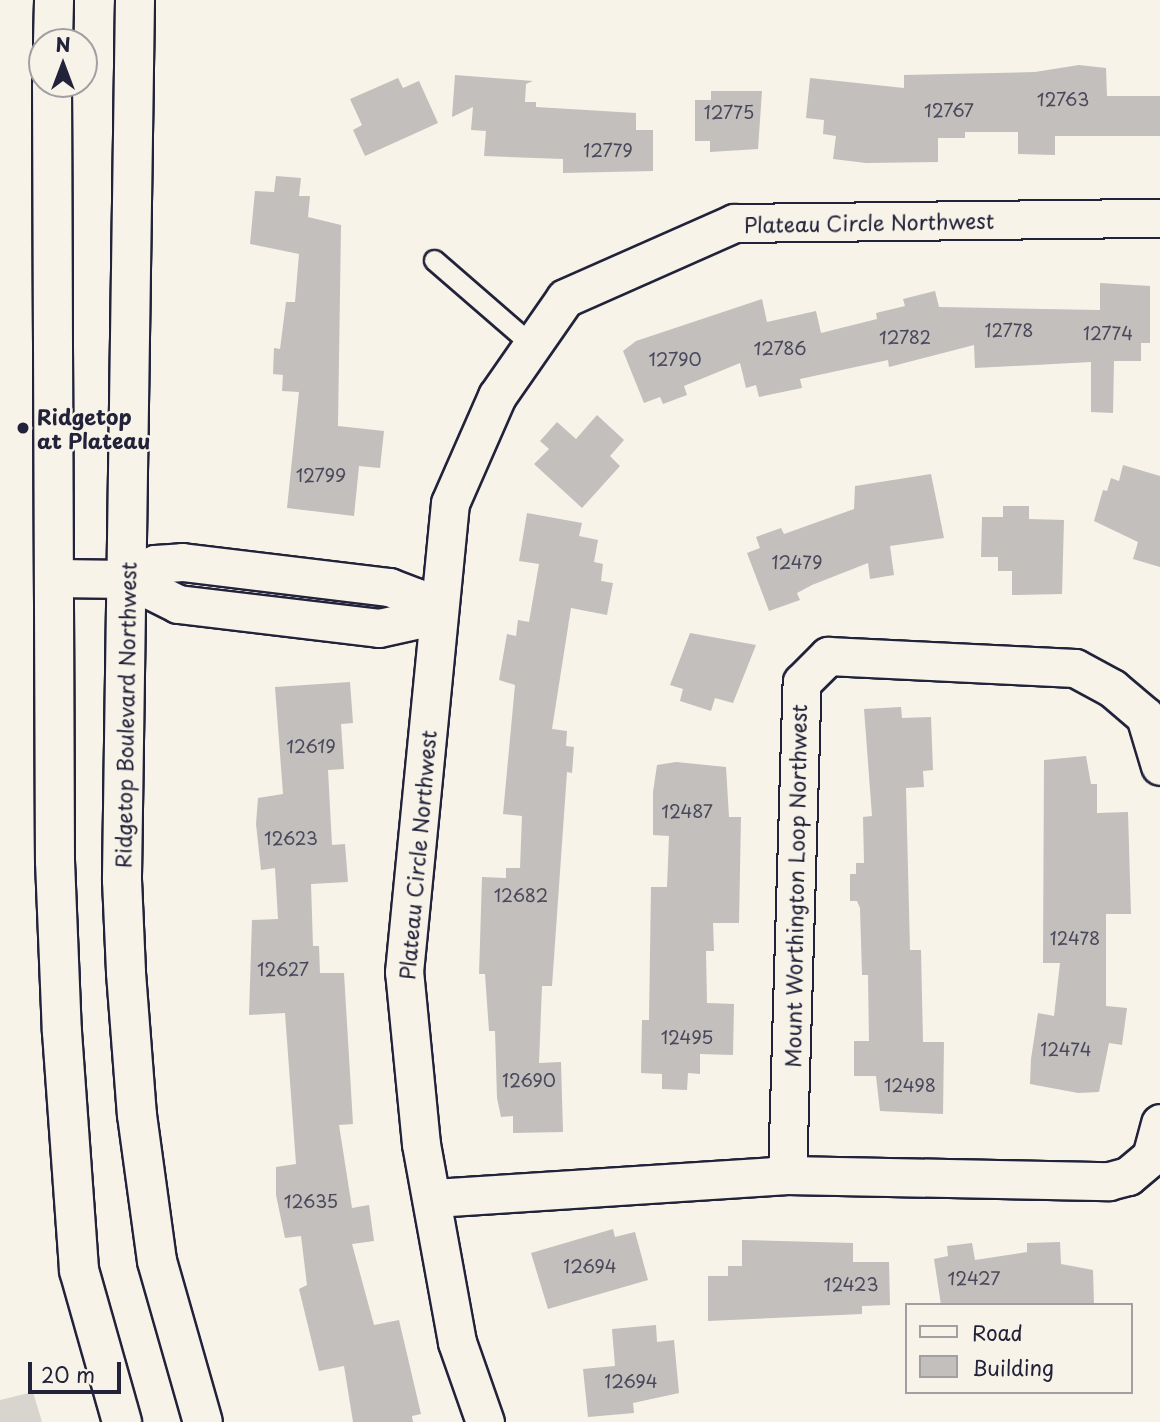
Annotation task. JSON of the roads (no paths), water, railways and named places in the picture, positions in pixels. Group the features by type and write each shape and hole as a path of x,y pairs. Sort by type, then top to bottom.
{"main road":[{"path":"53,28 54,0"},
{"name":"Ridgetop Boulevard Northwest","path":"135,0 122,880 137,1115 157,1261 203,1422"},
{"path":"52,98 55,861 71,1200 79,1270 122,1422"}],"street":[{"name":"Plateau Circle Northwest","path":"485,1422 457,1342 434,1198 421,1144 404,972 450,503 497,396 565,298 734,223 1160,218"},
{"path":"55,578 128,579 178,604 366,627 437,615"},
{"name":"Mount Worthington Loop Northwest","path":"787,1175 802,682 828,656 1075,668 1112,688 1145,716 1160,766"},
{"path":"434,1198 787,1175 1109,1181 1128,1176 1150,1157 1160,1124"}],"lane":[{"path":"434,260 532,345"}],"place":[{"name":"Ridgetop at Plateau","path":"23,428"}]}
